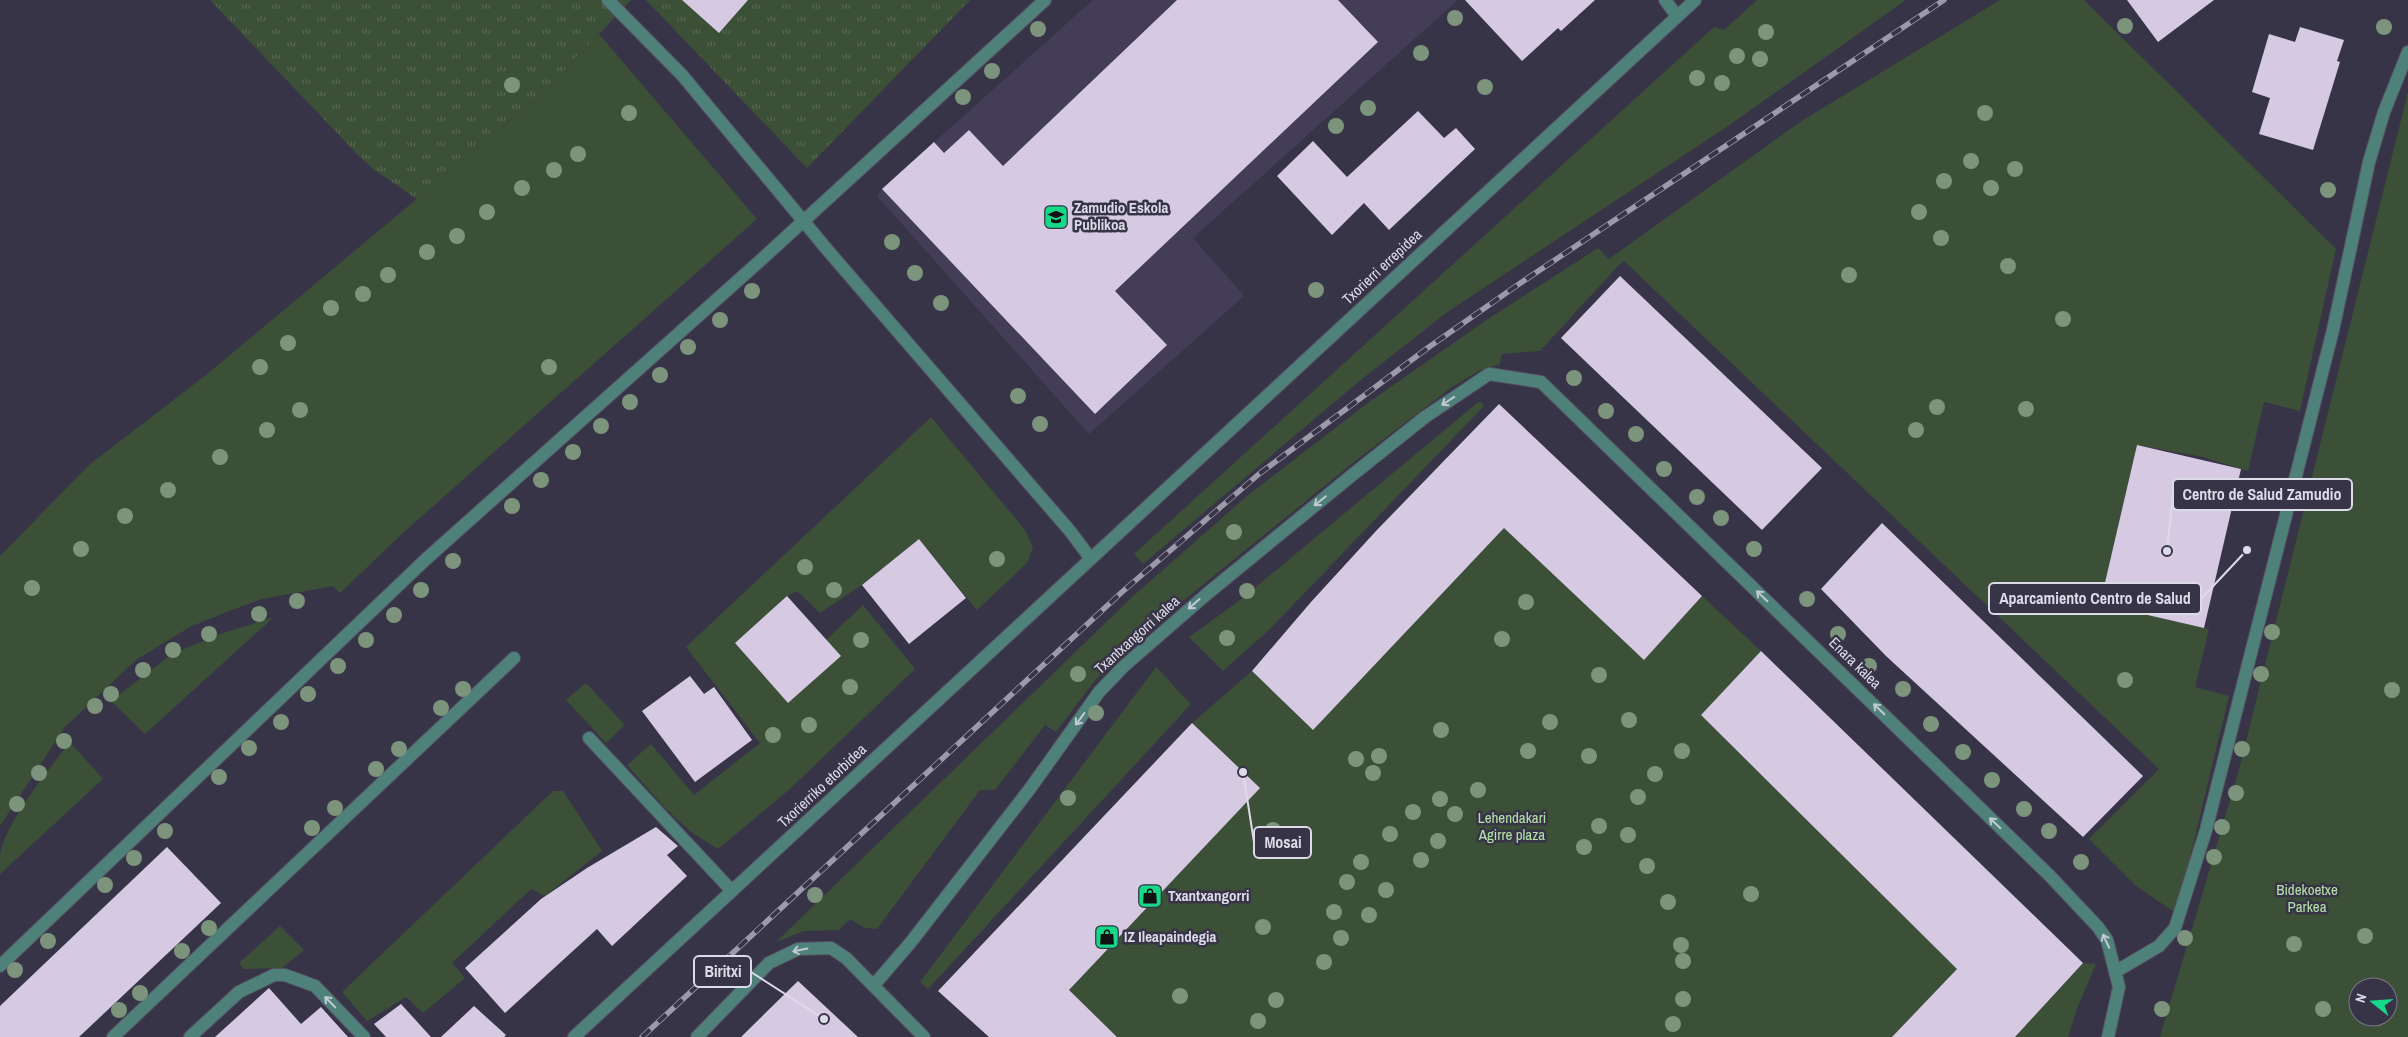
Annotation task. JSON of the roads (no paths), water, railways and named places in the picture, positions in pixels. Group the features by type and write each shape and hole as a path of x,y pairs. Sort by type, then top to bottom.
{"street":[{"path":"608,0 682,75 803,220 927,362 1091,559"},
{"path":"0,966 425,560 1045,0"},
{"path":"1665,0 1677,16"},
{"name":"Txorierri errepidea","path":"1091,559 1695,0"},
{"path":"2115,972 2159,946 2175,928 2206,830 2331,340 2369,162 2384,112 2408,52"},
{"name":"Enara kalea","path":"1489,374 1540,382 2050,876 2098,927 2107,940 2118,987 2108,1037"},
{"name":"Txantxangorri kalea","path":"874,985 912,942 1029,790 1100,692 1124,666 1208,593 1425,417 1489,374"},
{"name":"Txorierriko etorbidea","path":"574,1037 1091,559"},
{"path":"113,1037 514,658"},
{"path":"589,738 732,891"},
{"path":"696,1037 768,963 798,949 831,948 846,958 924,1037"},
{"path":"190,1037 239,992 274,975 280,975 315,986 364,1037"}],"railway":[{"path":"642,1037 1122,592 1259,474 1429,347 1519,284 1944,0"}],"place":[{"name":"Zamudio Eskola Publikoa","path":"1056,217"},
{"name":"Aparcamiento Centro de Salud","path":"2247,550"},
{"name":"Centro de Salud Zamudio","path":"2167,551"},
{"name":"Mosai","path":"1243,772"},
{"name":"Txantxangorri","path":"1150,896"},
{"name":"IZ Ileapaindegia","path":"1107,937"},
{"name":"Biritxi","path":"824,1019"}],"park label":[{"name":"Lehendakari Agirre plaza","path":"1512,826"},
{"name":"Bidekoetxe Parkea","path":"2307,898"}]}
